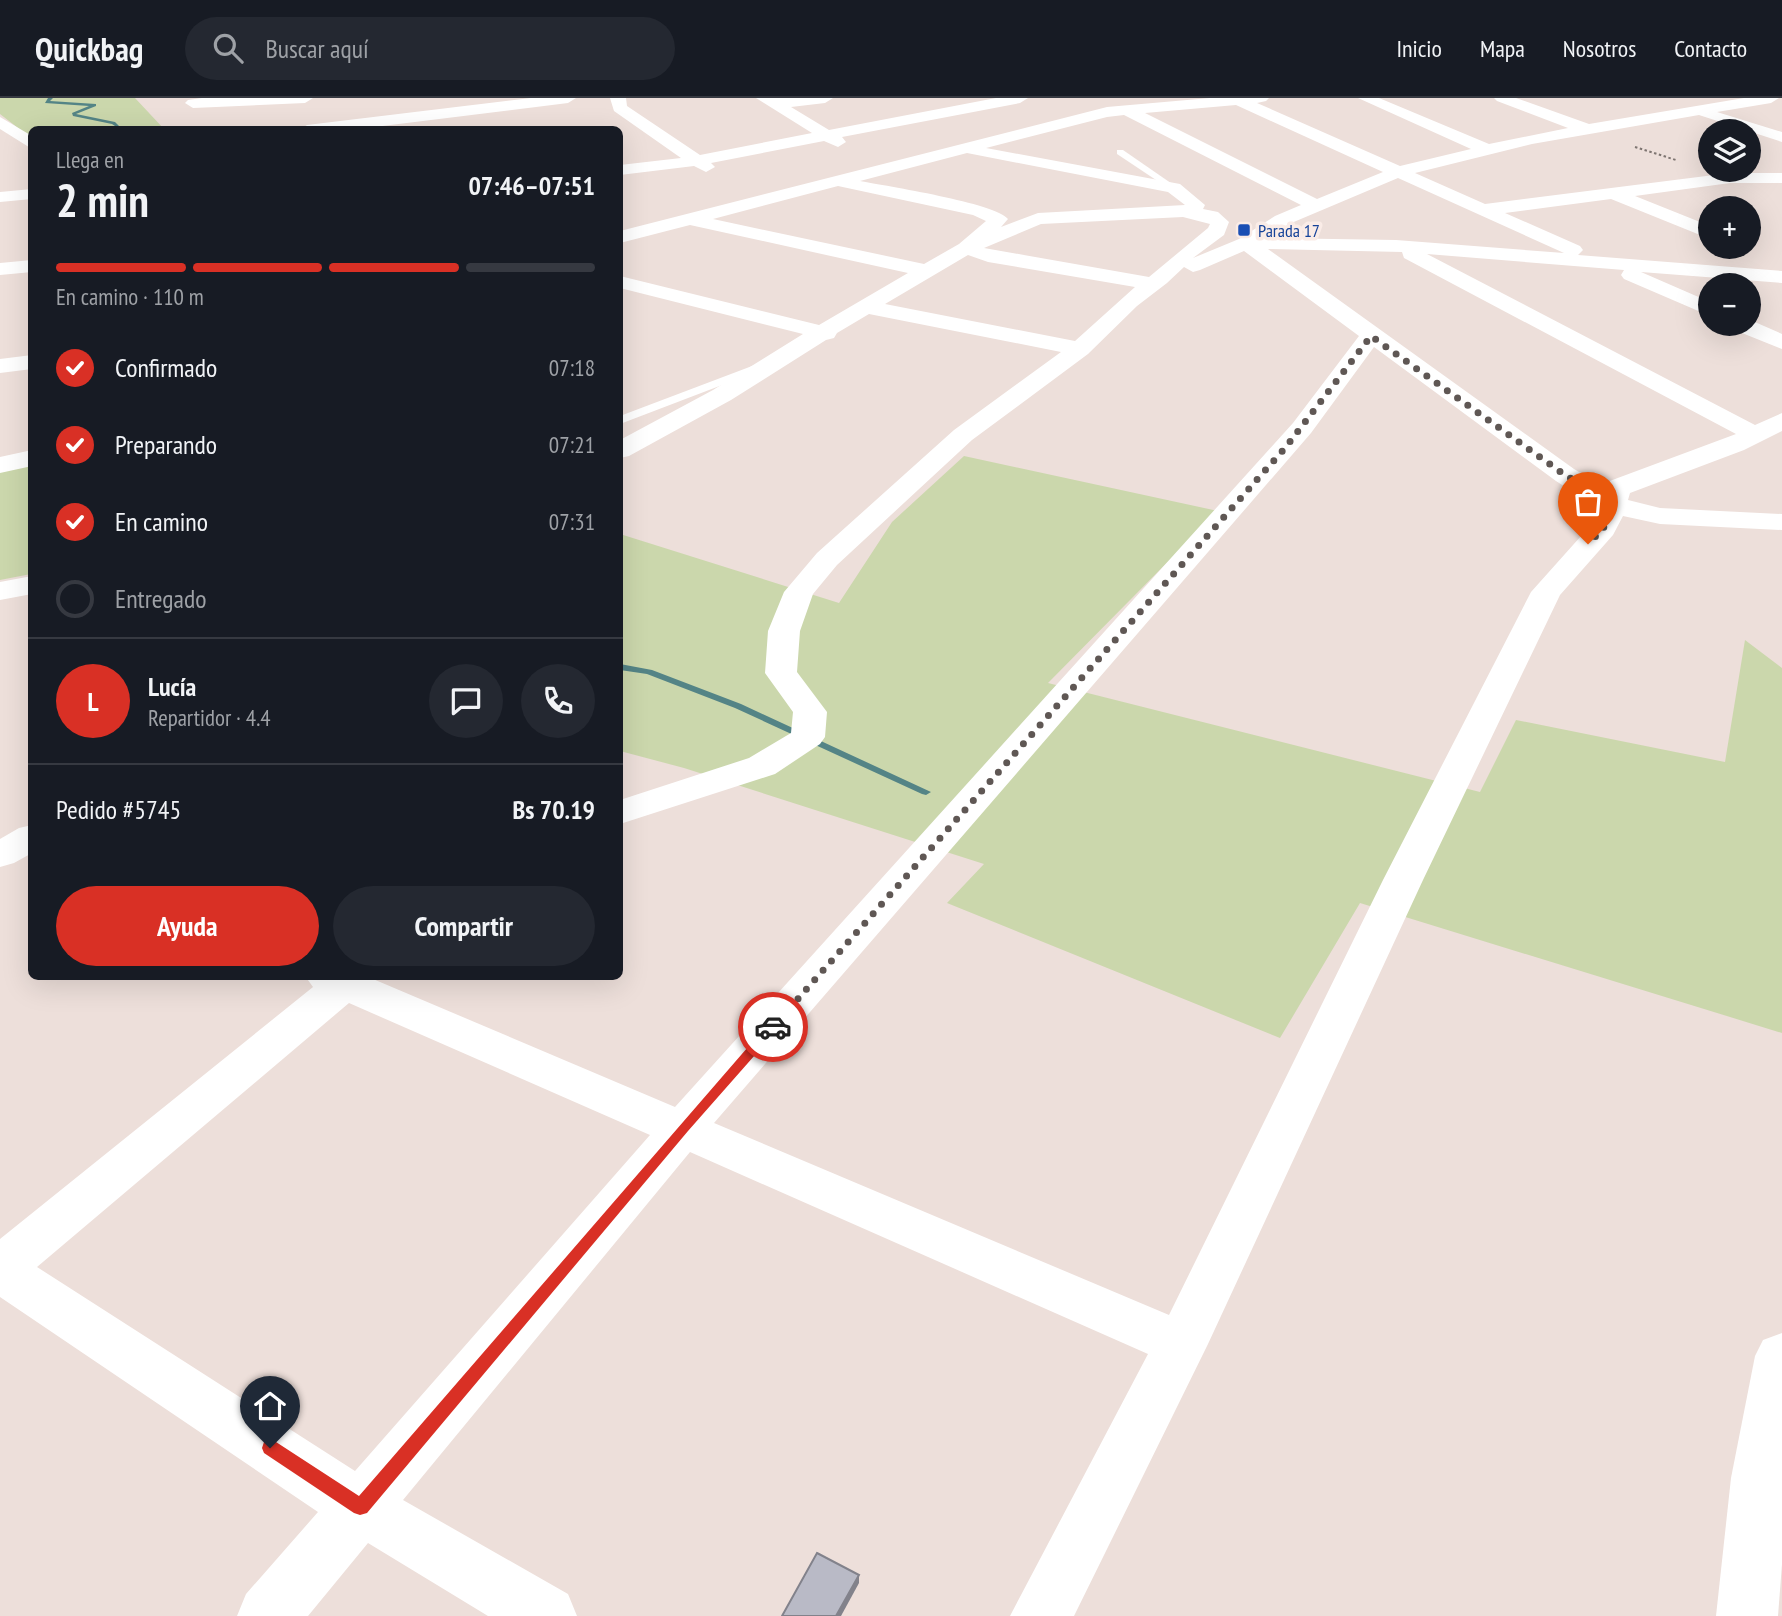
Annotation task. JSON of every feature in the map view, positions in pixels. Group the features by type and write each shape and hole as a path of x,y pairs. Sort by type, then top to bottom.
{"street":[{"path":"193,103 269,104 305,98"},
{"path":"618,98 620,108 695,161 718,173"},
{"path":"770,101 825,98"},
{"path":"926,98 960,111"},
{"path":"623,170 695,161 1020,98"},
{"path":"623,236 684,218 1124,109 1261,98"},
{"path":"1366,98 1488,150"},
{"path":"1502,98 1588,130"},
{"path":"1656,98 1782,136"},
{"path":"623,812 648,801 762,766 807,737 810,712 781,673 784,631 799,592 827,559 963,435 1080,349 1129,300 1157,282 1246,243 1282,220 1397,172 1588,130 1771,98"},
{"path":"340,126 481,109 498,102 559,99"},
{"path":"1235,99 1698,305"},
{"path":"770,101 849,147"},
{"path":"481,109 485,126"},
{"path":"1124,109 1315,205"},
{"path":"430,115 444,126"},
{"path":"0,122 8,134 28,142"},
{"path":"962,149 1174,188 1196,205 1183,211"},
{"path":"870,157 891,167"},
{"path":"1761,178 1782,178"},
{"path":"836,181 978,211 999,219 966,248"},
{"path":"1482,210 1698,182"},
{"path":"1740,182 1782,198"},
{"path":"740,186 763,198"},
{"path":"1612,192 1698,228"},
{"path":"0,197 28,194"},
{"path":"623,448 722,395 771,363 966,248 1038,219 1183,211 1211,216 1220,222 1217,231 1157,282"},
{"path":"684,218 926,271"},
{"path":"1246,243 1396,246 1782,277"},
{"path":"1246,243 1565,475 1614,505 1660,516 1782,522"},
{"path":"1396,246 1756,435"},
{"path":"966,248 988,257 1157,282"},
{"path":"0,270 28,266"},
{"path":"623,283 826,332"},
{"path":"865,307 1080,349"},
{"path":"1761,333 1782,342"},
{"path":"268,1616 683,1128 1302,428 1371,336"},
{"path":"0,366 28,362"},
{"path":"1041,1616 1181,1344 1403,880 1546,592 1603,529 1618,488 1735,445 1782,421"},
{"path":"0,465 28,459"},
{"path":"0,591 28,586"},
{"path":"340,980 0,1269 360,1507 546,1616"},
{"path":"343,980 1181,1344"},
{"path":"1747,1616 1760,1478 1782,1356"}],"lane":[{"path":"1120,152 1174,188"},
{"path":"623,419 771,363"}],"path":[{"path":"1588,130 1698,167"}],"green space":[{"path":"0,98 135,98 161,126 28,126 28,136 0,114"},
{"path":"964,456 1218,511 1048,683 1480,792 1516,720 1725,762 1745,640 1782,668 1782,1033 1360,903 1280,1038 947,903 984,864 684,768 623,752 623,535 839,603 892,522"},
{"path":"28,466 28,575 0,580 0,471"}],"building":[{"path":"817,1553 859,1575 836,1616 782,1616"}],"waterway":[{"path":"51,98 46,102 95,105 74,113 117,126"},
{"path":"623,668 649,672 738,706 926,792"}],"way so far":[{"path":"773,1027 1285,448 1371,336 1565,475 1614,505 1603,529 1588,544"}],"place":[{"name":"Parada 17","path":"1244,230"}],"route":[{"path":"270,1448 360,1507 683,1128 773,1027"}]}
